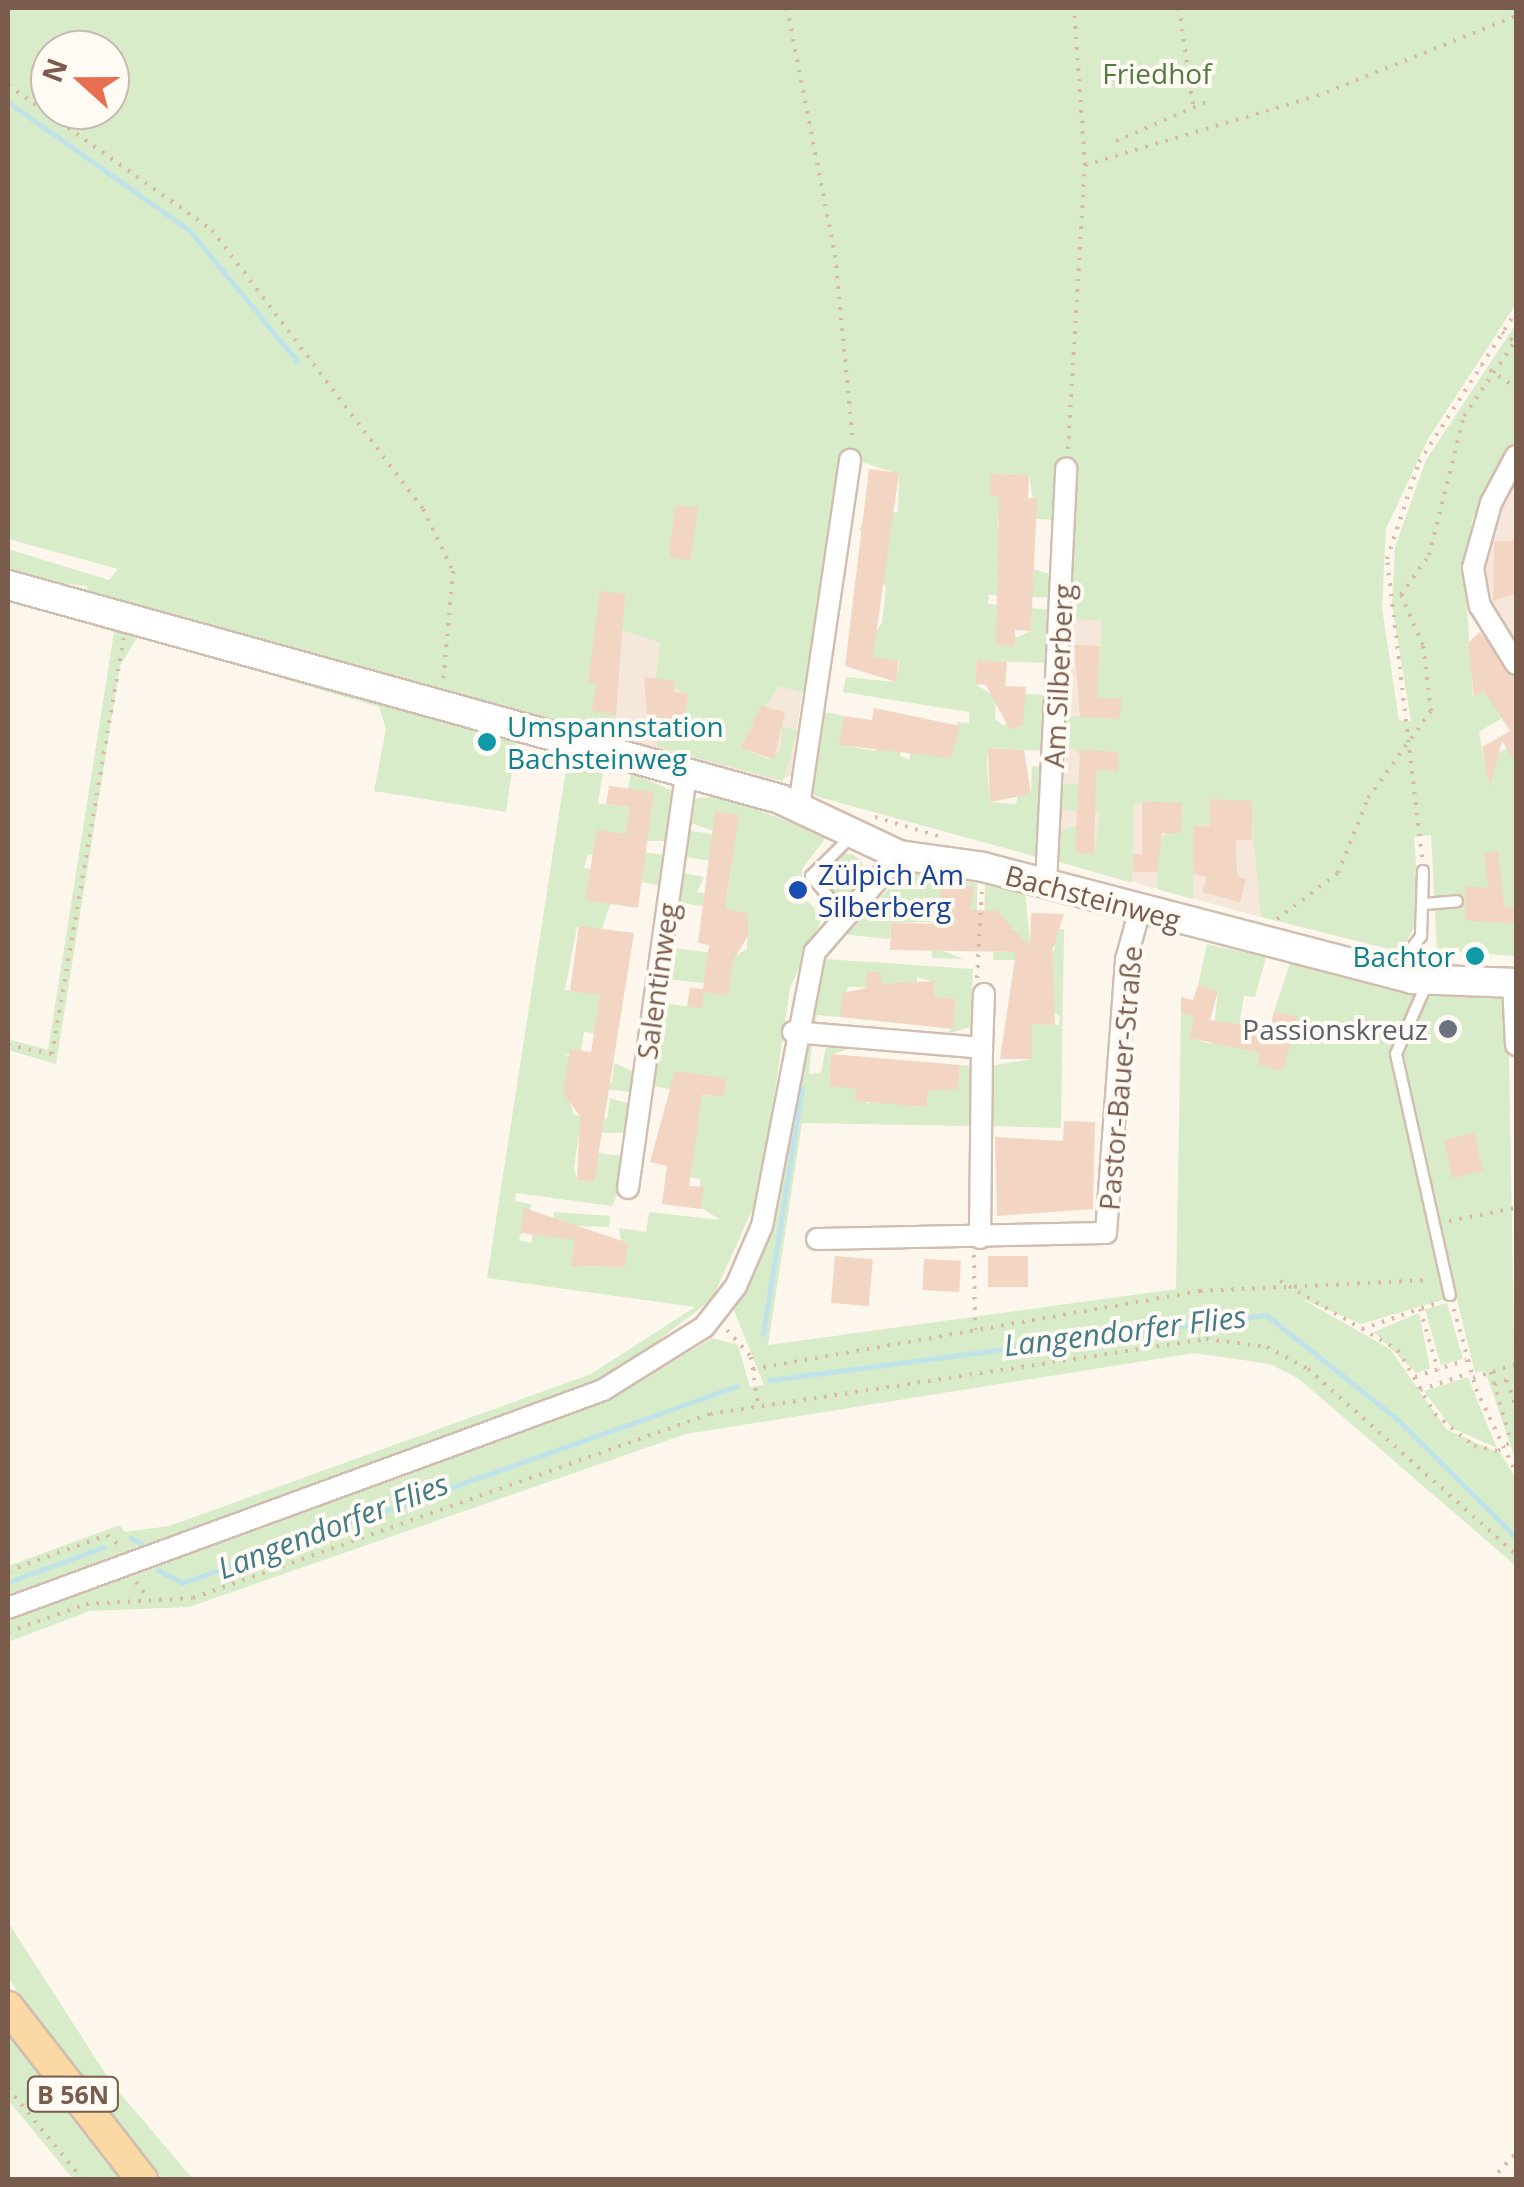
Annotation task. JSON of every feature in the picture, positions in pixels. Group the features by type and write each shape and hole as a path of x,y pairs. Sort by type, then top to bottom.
{"main road":[{"name":"B 56N","path":"8,2007 142,2180"}],"street":[{"path":"1516,456 1473,568 1480,606 1516,664"},
{"path":"799,806 850,460"},
{"name":"Am Silberberg","path":"1046,882 1066,473"},
{"name":"Bachsteinweg","path":"8,585 860,824 899,855 1046,882 1428,982 1515,983"},
{"name":"Salentinweg","path":"628,1188 686,773"},
{"path":"8,1608 603,1390 711,1320 762,1226 793,1032 815,952 899,855"},
{"name":"Pastor-Bauer-Straße","path":"977,1239 1106,1232 1126,960 1140,909"},
{"path":"1515,983 1516,1045"},
{"path":"817,1239 977,1239 980,989"},
{"path":"793,1032 982,1048"}],"lane":[{"path":"844,915 811,876 821,857 860,824"},
{"path":"1393,974 1421,936 1423,872"},
{"path":"1425,904 1457,901"},
{"path":"1428,982 1396,1046 1450,1294"}],"path":[{"path":"786,8 850,353 850,460"},
{"path":"1066,473 1085,165 1074,8"},
{"path":"1180,8 1193,105"},
{"path":"1085,165 1318,96 1516,16"},
{"path":"8,84 212,230 438,529 455,588 439,705"},
{"path":"1116,141 1212,100"},
{"path":"1423,872 1386,604 1392,530 1419,462 1516,312"},
{"path":"1266,927 1331,882 1368,798 1433,702 1402,595 1429,555 1464,416 1516,342 1502,332"},
{"path":"1481,364 1516,388"},
{"path":"8,1044 52,1054 130,620"},
{"path":"860,824 956,841"},
{"path":"980,989 982,880"},
{"path":"1435,1224 1516,1208"},
{"path":"975,1330 977,1239"},
{"path":"753,1369 1280,1281 1447,1280"},
{"path":"1280,1281 1398,1350 1420,1390 1460,1437 1503,1449"},
{"path":"1362,1329 1451,1298 1471,1376 1516,1473"},
{"path":"1420,1309 1444,1381"},
{"path":"711,1320 740,1340 753,1369 758,1405"},
{"path":"8,1632 86,1604 193,1598 646,1432 758,1405 1239,1340 1308,1369 1516,1554"},
{"path":"1415,1377 1466,1360"},
{"path":"1420,1390 1516,1364"},
{"path":"1490,1372 1514,1440 1503,1449"},
{"path":"1494,1384 1516,1377"},
{"path":"1508,1380 1516,1408"},
{"path":"1508,1458 1516,1454"},
{"path":"8,1570 107,1535 129,1565"},
{"path":"8,2088 83,2180"},
{"path":"1491,2180 1516,2153"}],"shaded area":[{"path":"1516,473 1516,655 1489,609 1478,566"},
{"path":"598,607 700,660 802,692 791,776 768,782 582,726"},
{"path":"1067,619 1133,622 1252,773 1261,917 1056,861"}],"green space":[{"name":"Friedhof","path":"8,8 1516,8 1516,304 1428,439 1386,529 1382,608 1399,720 1411,721 1392,605 1395,547 1426,460 1516,324 1516,440 1473,517 1464,568 1473,696 1485,691 1502,718 1479,732 1484,760 1507,748 1516,763 1514,956 1437,950 1431,835 1414,837 1420,916 1401,952 1261,917 1252,822 1194,826 1193,899 1157,889 1158,841 1181,822 1181,803 1134,803 1132,883 1056,861 1057,833 1077,825 1075,853 1094,854 1100,812 1058,809 1059,784 1095,785 1096,769 1061,739 1062,716 1120,718 1097,698 1102,621 1067,619 1058,520 1036,519 1029,475 991,474 991,496 1011,495 998,517 998,530 1008,531 997,569 1033,583 1034,569 1055,576 1054,598 989,595 988,604 998,605 996,646 1031,631 1032,608 1050,610 1051,663 977,661 975,684 996,697 995,719 1004,726 1025,694 1049,695 1047,751 988,748 987,764 990,802 1016,804 1018,794 1031,794 1032,766 1046,767 1041,858 808,794 820,711 844,716 840,745 875,751 881,722 904,722 900,756 909,760 913,741 951,758 957,722 969,723 969,712 843,692 846,677 895,682 899,661 858,655 882,623 886,586 876,583 889,535 859,530 866,516 898,512 899,474 855,460 811,695 779,686 741,748 770,760 781,749 781,726 798,730 783,781 657,747 657,717 684,721 688,695 656,679 660,643 597,621 588,681 596,683 593,711 616,715 613,735 87,599 87,586 8,577 8,549 109,580 118,569 8,539"},
{"path":"8,599 453,718 481,733 478,746 491,749 495,736 516,742 506,812 374,791 386,729 379,707 138,636 120,666 56,1064 8,1050 8,1039 48,1050 114,632"},
{"path":"568,756 604,766 598,803 630,807 626,838 595,846 664,855 659,885 641,882 643,862 588,854 584,868 621,872 602,929 577,927 565,990 606,995 594,1033 584,1032 581,1050 565,1056 580,1059 578,1077 612,1082 614,1063 635,1072 631,1092 565,1084 574,1115 607,1119 610,1098 630,1104 627,1133 579,1133 574,1168 577,1179 593,1182 598,1153 624,1156 621,1186 612,1206 516,1193 515,1201 532,1204 519,1240 531,1243 533,1234 551,1236 554,1212 610,1216 609,1227 578,1226 572,1266 625,1267 619,1228 646,1232 649,1212 721,1220 701,1208 700,1179 688,1177 699,1111 685,1092 723,1097 726,1078 675,1071 672,1090 650,1085 661,1003 701,1008 704,992 728,995 731,972 704,983 664,979 669,947 734,956 747,949 748,913 675,902 684,873 704,877 697,892 727,897 732,865 681,856 686,830 735,838 688,822 692,799 720,796 827,836 802,869 804,898 823,916 790,988 760,1193 712,1299 616,1373 8,1596 8,1566 120,1525 125,1532 169,1526 591,1374 695,1307 487,1278"},
{"path":"631,773 671,790 666,841 647,841 628,789"},
{"path":"844,853 859,859 865,874 859,889 844,895 829,889 823,874 829,859"},
{"path":"907,872 977,883 977,914 944,925 943,951 964,959 932,958 932,922 891,923 890,939 840,934"},
{"path":"985,883 1025,891 1031,951 1054,951 1055,929 1064,929 1061,1128 990,1126 991,1066 1031,1059 1032,1024 1059,1025 1060,1016 1042,1005 1023,960 993,960 993,952 1014,952 1014,928 984,926"},
{"path":"1207,944 1266,957 1255,997 1244,996 1236,1046 1252,1051 1265,1028 1262,1057 1297,1018 1274,1011 1290,963 1431,995 1508,996 1516,1461 1485,1371 1475,1373 1456,1296 1361,1324 1300,1298 1390,1349 1446,1429 1501,1454 1516,1478 1516,1566 1299,1379 1270,1364 1194,1353 686,1434 189,1607 90,1611 8,1642 8,1615 624,1391 712,1338 738,1345 750,1387 764,1385 734,1311 772,1228 805,1046 812,1044 809,1074 821,1073 826,1046 851,1048 831,1055 829,1086 856,1088 867,1104 913,1083 911,1106 927,1107 928,1087 958,1089 960,1065 972,1066 972,1126 802,1123 768,1345 1176,1289 1181,1013 1194,1017 1189,1038 1212,1044 1218,991 1198,985"},
{"path":"825,959 973,969 971,1027 943,1035 953,1028 956,999 934,997 935,982 917,977 916,988 848,987 840,1017 817,1015 815,1025 808,1020"},
{"path":"1447,1303 1463,1359 1441,1365 1425,1309"},
{"path":"1419,1313 1430,1369 1416,1373 1374,1332"},
{"path":"1468,1377 1497,1448 1452,1428 1424,1391"},
{"path":"8,1922 112,2084 193,2179 163,2179 52,2040 8,1978"},
{"path":"8,2035 120,2179 73,2179 8,2100"}],"building":[{"path":"869,469 899,473 873,657 898,661 896,682 845,666"},
{"path":"991,474 1029,475 1028,498 1037,498 1031,631 1015,630 1015,646 996,645 999,496 990,496"},
{"path":"676,505 698,508 690,561 669,557"},
{"path":"1516,540 1516,593 1493,601 1494,542"},
{"path":"600,591 625,594 616,715 592,711 596,683 588,682"},
{"path":"1480,632 1516,678 1516,763 1502,741 1490,787 1482,747 1510,731 1484,691 1474,697 1468,643"},
{"path":"1074,645 1100,646 1097,698 1121,699 1120,719 1080,717"},
{"path":"977,660 1007,662 1005,686 1026,687 1023,724 1010,730 986,685 975,684"},
{"path":"644,677 675,681 674,692 688,694 684,721 647,716"},
{"path":"761,706 785,712 774,759 741,748"},
{"path":"874,708 960,726 951,758 839,745 844,716 872,720"},
{"path":"988,748 1024,750 1031,794 990,802"},
{"path":"1080,750 1119,752 1118,771 1096,770 1094,854 1075,853"},
{"path":"609,786 654,792 638,908 585,900 597,830 626,834 630,807 606,804"},
{"path":"1210,799 1252,801 1252,840 1236,840 1237,876 1246,879 1240,902 1202,892 1207,877 1193,874 1194,826 1210,826"},
{"path":"1142,801 1182,803 1181,833 1162,833 1157,872 1133,872 1133,854 1142,854"},
{"path":"715,811 739,815 725,909 748,913 748,936 733,960 728,996 704,992 702,1008 687,1007 690,988 703,989 709,945 698,943"},
{"path":"1498,851 1504,907 1516,907 1516,924 1465,920 1465,886 1488,888 1484,853"},
{"path":"952,884 974,887 970,910 997,911 1030,947 1031,913 1064,914 1052,951 1055,1025 1032,1024 1032,1059 1000,1059 1016,952 890,950 891,923 947,924 939,891"},
{"path":"579,926 634,933 594,1182 577,1180 580,1116 563,1093 570,1049 591,1052 600,995 570,991"},
{"path":"867,971 881,973 881,984 935,981 934,997 956,999 953,1029 840,1017 842,993 866,988"},
{"path":"1198,985 1218,991 1210,1020 1270,1029 1274,1011 1297,1017 1283,1071 1260,1065 1258,1052 1189,1038 1194,1017 1181,1013 1181,997 1193,1000"},
{"path":"831,1054 960,1065 958,1089 928,1091 927,1107 855,1101 856,1089 829,1086"},
{"path":"675,1071 726,1078 724,1097 702,1094 689,1186 704,1187 701,1209 662,1204 667,1166 650,1162"},
{"path":"1064,1121 1095,1122 1093,1209 997,1216 995,1137 1063,1141"},
{"path":"1474,1133 1483,1171 1453,1178 1444,1140"},
{"path":"524,1208 628,1243 625,1267 571,1266 575,1240 521,1233"},
{"path":"835,1256 873,1259 869,1306 831,1303"},
{"path":"988,1256 1028,1256 1028,1287 988,1287"},
{"path":"924,1259 961,1261 959,1292 922,1290"}],"waterway":[{"path":"8,102 189,230 297,361"},
{"path":"763,1334 802,1088"},
{"name":"Langendorfer Flies","path":"770,1380 1266,1315 1396,1418 1516,1537"},
{"name":"Langendorfer Flies","path":"158,1570 182,1583 737,1386"},
{"name":"Langendorfer Flies","path":"131,1538 141,1543"},
{"name":"Langendorfer Flies","path":"8,1582 104,1547"}],"place":[{"name":"Umspannstation Bachsteinweg","path":"487,742"},
{"name":"Zülpich Am Silberberg","path":"798,890"},
{"name":"Bachtor","path":"1475,956"},
{"name":"Passionskreuz","path":"1448,1029"}]}
